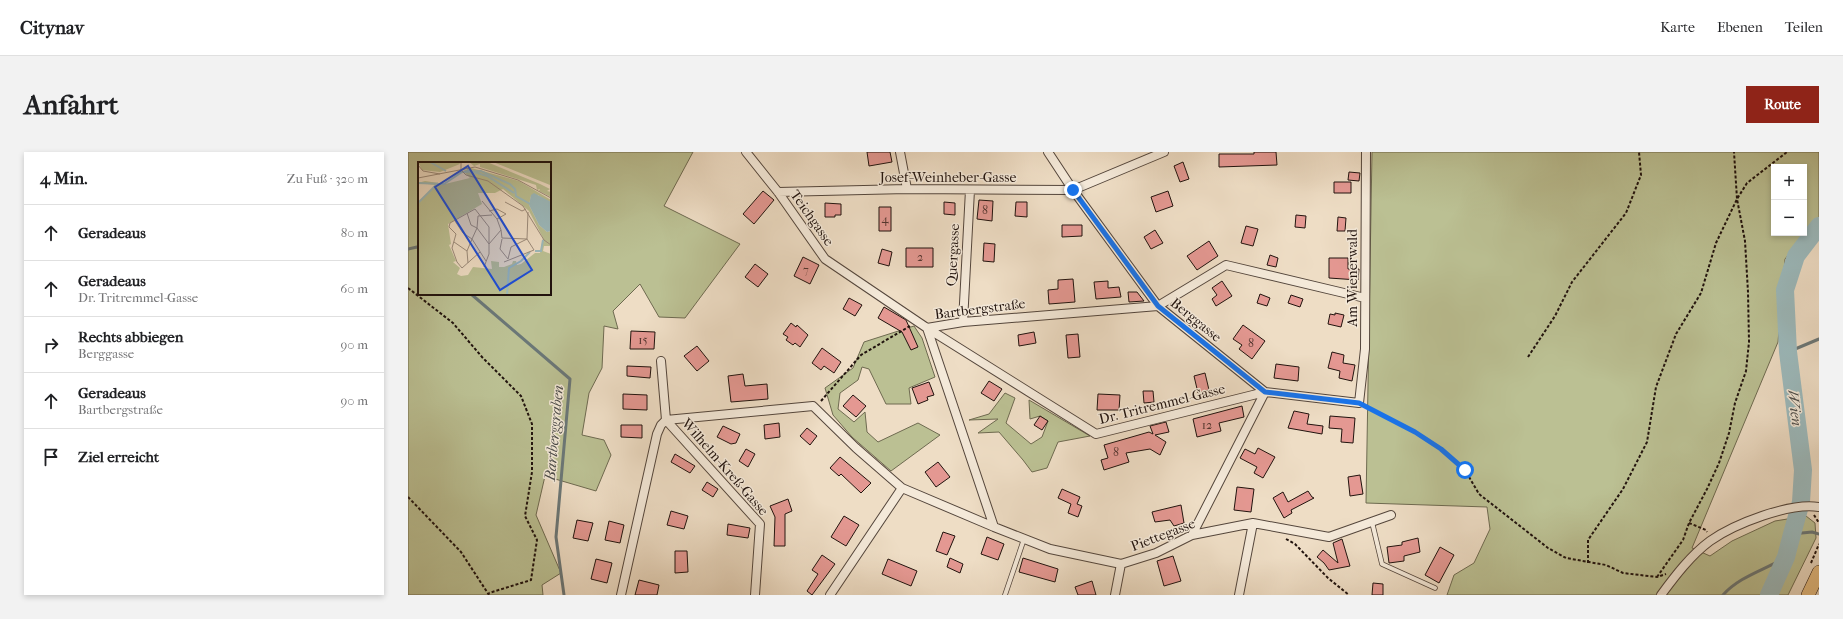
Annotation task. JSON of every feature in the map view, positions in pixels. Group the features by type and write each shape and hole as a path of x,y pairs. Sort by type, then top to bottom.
{"main road":[{"path":"1808,595 1819,572"}],"street":[{"name":"Teichgasse","path":"746,152 778,192 825,259 927,328"},
{"path":"900,152 907,189"},
{"path":"1048,152 1073,190 1158,306"},
{"path":"1073,190 1164,152"},
{"name":"Am Wienerwald","path":"1359,403 1365,349 1364,298 1366,152"},
{"name":"Josef-Weinheber-Gasse","path":"778,192 907,189 1073,190"},
{"name":"Quergasse","path":"963,322 970,190"},
{"name":"Berggasse","path":"1265,392 1158,306 1226,265 1364,298"},
{"name":"Bartbergstraße","path":"994,527 927,328 963,322 1158,306"},
{"name":"Dr. Tritremmel-Gasse","path":"927,328 1096,434 1265,392 1359,403"},
{"path":"661,361 666,420 813,406 856,448 902,488 994,527"},
{"path":"1192,535 1265,392"},
{"name":"Wilhelm-Kreß-Gasse","path":"621,595 657,434 661,425 666,420 760,524 755,595"},
{"path":"830,595 902,488"},
{"path":"1661,595 1690,558 1710,541 1738,525 1780,511 1806,507 1819,507"},
{"name":"Piettegasse","path":"994,527 1050,549 1121,564 1156,553 1192,535 1253,523 1329,537 1391,515"},
{"path":"1239,595 1253,523"},
{"path":"1115,595 1121,564"}],"lane":[{"path":"1372,522 1382,564 1435,588"},
{"path":"1005,595 1024,539"}],"path":[{"path":"1528,357 1555,316 1572,282 1626,213 1641,175 1639,152"},
{"path":"1657,577 1683,540 1689,523 1707,490 1729,433 1746,371 1749,342 1745,241 1737,199 1734,152"},
{"path":"1588,563 1588,540 1623,489 1646,442 1656,387 1676,334 1701,293 1716,243 1737,199 1747,183 1787,152"},
{"path":"408,288 453,323 482,357 521,396 532,424 532,472 525,516 537,540 531,580 489,594 461,552 408,498"},
{"path":"813,406 823,400 861,355 917,322"},
{"path":"1359,403 1415,432 1441,449 1465,470 1480,494 1548,548 1566,558 1588,563 1606,564 1623,573 1657,577 1668,573 1678,574"},
{"path":"1689,523 1706,530 1710,541"},
{"path":"1281,536 1294,544 1328,578 1349,595"}],"green space":[{"path":"408,152 693,152 664,206 740,244 685,318 659,317 640,284 613,311 618,329 604,326 602,368 589,393 582,435 604,440 611,455 596,491 545,476 536,515 561,573 542,585 543,595 408,595"},
{"path":"1372,152 1819,152 1819,218 1807,232 1807,164 1771,164 1771,236 1804,236 1785,259 1778,342 1692,548 1710,556 1732,541 1775,521 1806,516 1815,523 1816,538 1788,595 1447,595 1454,575 1474,563 1490,529 1487,507 1366,503"},
{"path":"914,326 922,338 935,377 909,388 911,404 886,404 869,369 862,367 858,380 840,393 838,409 854,422 865,412 867,432 878,442 918,423 940,435 891,471 852,437 833,415 825,388 853,368 864,342"},
{"path":"1005,393 1015,398 1006,423 1031,444 1042,437 1048,421 1040,416 1030,419 1029,400 1090,436 1058,442 1047,468 1032,472 999,432 978,433 998,419 969,420 989,414"}],"building":[{"path":"867,152 890,152 892,162 869,166"},
{"path":"1254,152 1276,152 1277,165 1219,167 1219,154 1254,154"},
{"path":"1183,162 1189,179 1180,182 1174,166"},
{"path":"1349,172 1360,173 1359,181 1348,180"},
{"path":"1334,182 1351,182 1351,193 1334,193"},
{"path":"763,191 774,200 754,224 743,214"},
{"path":"1168,191 1173,206 1156,212 1151,197"},
{"path":"979,200 993,201 992,221 977,219"},
{"path":"944,202 955,203 955,215 944,214"},
{"path":"1016,202 1027,202 1027,217 1015,216"},
{"path":"825,203 841,204 841,215 835,215 835,217 825,217"},
{"path":"879,207 891,207 891,231 879,231"},
{"path":"1296,215 1306,216 1305,228 1295,227"},
{"path":"1338,217 1346,218 1345,231 1337,231"},
{"path":"1062,225 1082,225 1082,236 1062,237"},
{"path":"1246,226 1258,229 1253,246 1241,243"},
{"path":"1155,230 1163,243 1151,249 1144,237"},
{"path":"1209,241 1218,256 1197,270 1187,256"},
{"path":"984,243 995,244 994,262 983,261"},
{"path":"906,248 933,248 933,267 906,267"},
{"path":"882,249 892,252 889,266 878,263"},
{"path":"1270,255 1278,258 1276,267 1267,265"},
{"path":"803,257 819,265 810,284 794,276"},
{"path":"1329,258 1348,258 1348,269 1359,269 1358,280 1329,278"},
{"path":"755,264 768,274 758,287 745,277"},
{"path":"1073,279 1075,302 1049,304 1048,290 1058,289 1058,280"},
{"path":"1108,281 1108,288 1119,287 1121,297 1096,299 1094,282"},
{"path":"1222,281 1232,296 1216,306 1212,299 1217,295 1212,288"},
{"path":"1128,292 1137,292 1144,301 1129,302"},
{"path":"1260,294 1270,298 1267,306 1257,303"},
{"path":"1291,295 1303,299 1300,307 1288,303"},
{"path":"849,298 862,305 855,316 843,309"},
{"path":"884,307 906,320 918,347 911,350 902,332 878,318"},
{"path":"1335,313 1344,315 1341,327 1328,324 1330,314 1335,315"},
{"path":"791,323 796,327 797,325 808,335 800,347 795,343 793,345 786,340 788,337 783,334"},
{"path":"1243,325 1265,341 1252,359 1239,349 1242,345 1233,339"},
{"path":"631,331 655,332 654,349 630,349"},
{"path":"1034,332 1036,343 1019,346 1018,335"},
{"path":"1078,334 1080,357 1068,358 1066,335"},
{"path":"697,346 709,361 697,371 684,356"},
{"path":"822,348 841,362 834,373 824,366 821,370 812,363"},
{"path":"1332,352 1344,355 1343,363 1355,365 1352,381 1339,378 1340,371 1328,368"},
{"path":"1276,364 1299,367 1298,381 1274,378"},
{"path":"627,366 651,367 650,378 627,376"},
{"path":"1205,373 1209,390 1198,393 1194,376"},
{"path":"743,374 745,386 767,384 768,399 731,402 728,376"},
{"path":"989,381 1002,389 994,401 981,393"},
{"path":"929,382 934,395 927,397 928,400 918,404 912,388"},
{"path":"1143,391 1153,391 1154,402 1144,403"},
{"path":"623,394 647,395 647,410 623,409"},
{"path":"1098,394 1120,395 1119,410 1097,410"},
{"path":"853,395 866,406 856,417 843,406"},
{"path":"1242,406 1244,417 1219,423 1221,431 1197,437 1193,419"},
{"path":"1294,411 1309,414 1307,424 1323,426 1322,434 1288,428"},
{"path":"1040,416 1048,421 1042,430 1034,425"},
{"path":"1330,416 1355,418 1353,443 1341,442 1342,429 1329,428"},
{"path":"1166,422 1169,432 1155,435 1166,442 1160,455 1150,449 1126,453 1129,462 1104,470 1101,460 1108,458 1104,445 1149,432 1153,434 1150,426"},
{"path":"779,423 780,437 765,439 764,425"},
{"path":"621,425 642,425 642,438 621,437"},
{"path":"723,426 740,434 736,443 731,444 717,437"},
{"path":"807,428 817,436 810,445 800,436"},
{"path":"1258,448 1275,457 1263,478 1254,473 1257,467 1240,458 1245,449 1255,454"},
{"path":"746,449 755,454 748,467 739,461"},
{"path":"675,454 695,466 690,473 671,462"},
{"path":"840,457 871,483 861,493 841,474 839,476 830,468"},
{"path":"938,462 950,477 936,487 925,472"},
{"path":"1360,475 1363,494 1350,496 1348,477"},
{"path":"707,482 718,489 713,497 702,490"},
{"path":"1237,487 1254,489 1251,512 1234,510"},
{"path":"1062,489 1080,497 1077,504 1082,506 1078,517 1068,513 1071,504 1058,498"},
{"path":"1308,491 1314,498 1291,510 1292,513 1284,518 1273,498 1283,492 1288,502"},
{"path":"788,499 792,511 785,514 785,546 774,546 775,517 770,506"},
{"path":"1181,505 1184,523 1174,526 1170,520 1155,522 1152,512"},
{"path":"671,511 688,516 684,529 667,525"},
{"path":"844,516 859,525 846,546 831,537"},
{"path":"577,520 593,523 588,541 573,538"},
{"path":"609,521 624,525 620,543 605,540"},
{"path":"728,524 750,528 748,538 727,535"},
{"path":"943,532 955,536 947,555 936,551"},
{"path":"987,537 1004,544 998,560 981,554"},
{"path":"1418,538 1420,552 1404,556 1404,561 1389,563 1387,547 1402,545 1402,542"},
{"path":"1342,539 1350,566 1329,570 1317,557 1323,550 1338,563 1333,543"},
{"path":"1440,547 1454,555 1439,583 1425,575"},
{"path":"675,551 687,551 688,572 675,573"},
{"path":"822,555 835,564 812,595 807,591 818,574 812,570"},
{"path":"1173,556 1181,581 1164,586 1157,561"},
{"path":"950,558 963,564 960,573 947,567"},
{"path":"1023,558 1058,569 1055,582 1019,572"},
{"path":"596,559 612,563 607,583 591,579"},
{"path":"888,559 917,571 911,586 882,574"},
{"path":"639,580 659,585 657,595 635,595"},
{"path":"1092,581 1096,595 1078,595 1075,587"},
{"path":"1373,583 1383,584 1383,595 1372,595"}],"waterway":[{"name":"Wien","path":"1769,595 1786,557 1801,502 1803,470 1788,352 1785,290 1796,256 1819,226"},
{"name":"Bartberggraben","path":"408,249 418,248"},
{"name":"Bartberggraben","path":"472,295 570,379 556,537 564,595"},
{"path":"1788,352 1819,339"},
{"path":"1792,534 1812,532 1819,534"},
{"path":"1723,595 1730,588 1745,578 1786,557"}],"route":[{"path":"1073,190 1158,306 1265,392 1359,403 1415,432 1441,449 1465,470"}]}
